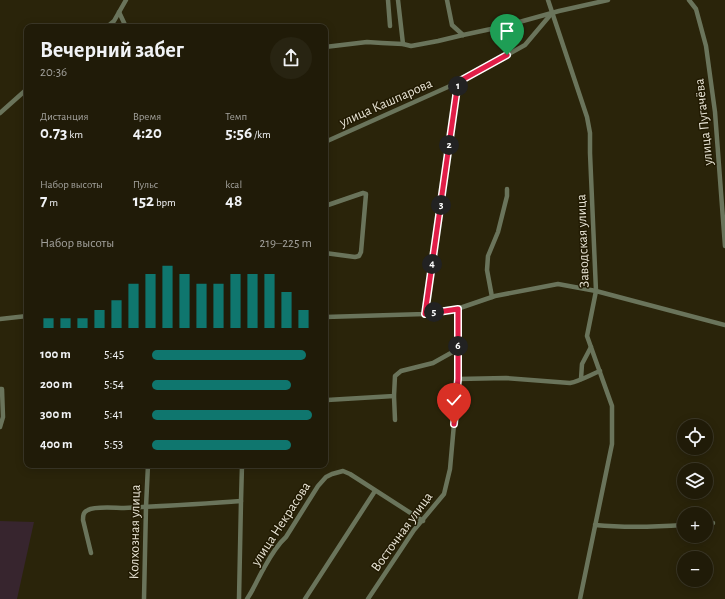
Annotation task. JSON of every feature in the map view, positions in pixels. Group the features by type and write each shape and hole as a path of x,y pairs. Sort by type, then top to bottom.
{"street":[{"path":"110,24 114,21 126,0"},
{"path":"388,0 390,26"},
{"path":"398,0 403,44"},
{"path":"447,0 452,25 463,34"},
{"name":"Заводская улица","path":"548,0 587,118 590,133 596,291 587,336 612,406 612,444 580,599"},
{"path":"328,47 367,42 403,44 411,46 505,26 608,0"},
{"name":"улица Пугачёва","path":"689,0 696,9 706,46 715,112 725,246"},
{"path":"119,12 125,24"},
{"name":"улица Кашпарова","path":"328,141 458,82 525,45 552,13"},
{"path":"425,314 458,82"},
{"path":"0,113 24,92"},
{"path":"492,297 487,270 488,256 498,232 507,196 507,189"},
{"path":"328,205 363,192 366,194 361,252 359,256 355,257 328,253"},
{"path":"328,317 425,314 458,309 492,297 558,284 596,291 725,325"},
{"name":"Восточная улица","path":"368,599 414,530 444,494 450,469 458,379 458,309"},
{"path":"0,319 24,316"},
{"path":"581,379 582,364 591,348"},
{"path":"395,420 394,396 396,376 401,371 433,363 458,349"},
{"path":"458,379 506,378 570,383 578,382 581,379 600,371"},
{"path":"0,389 2,389 3,416 0,427"},
{"path":"328,400 394,396"},
{"name":"Колхозная улица","path":"144,599 148,468"},
{"name":"улица Некрасова","path":"240,599 242,468"},
{"name":"улица Некрасова","path":"247,599 264,567 280,543 286,537 318,486 326,477 332,474 343,471 350,474 423,520"},
{"path":"305,599 375,490"},
{"path":"91,553 83,520 83,515 88,510 98,508 146,507 241,501"},
{"path":"595,525 613,527 677,525"}],"shaded area":[{"path":"0,521 34,522 17,599 0,599"}],"route":[{"path":"454,424 458,379 458,309 425,314 458,82 507,55"}]}
